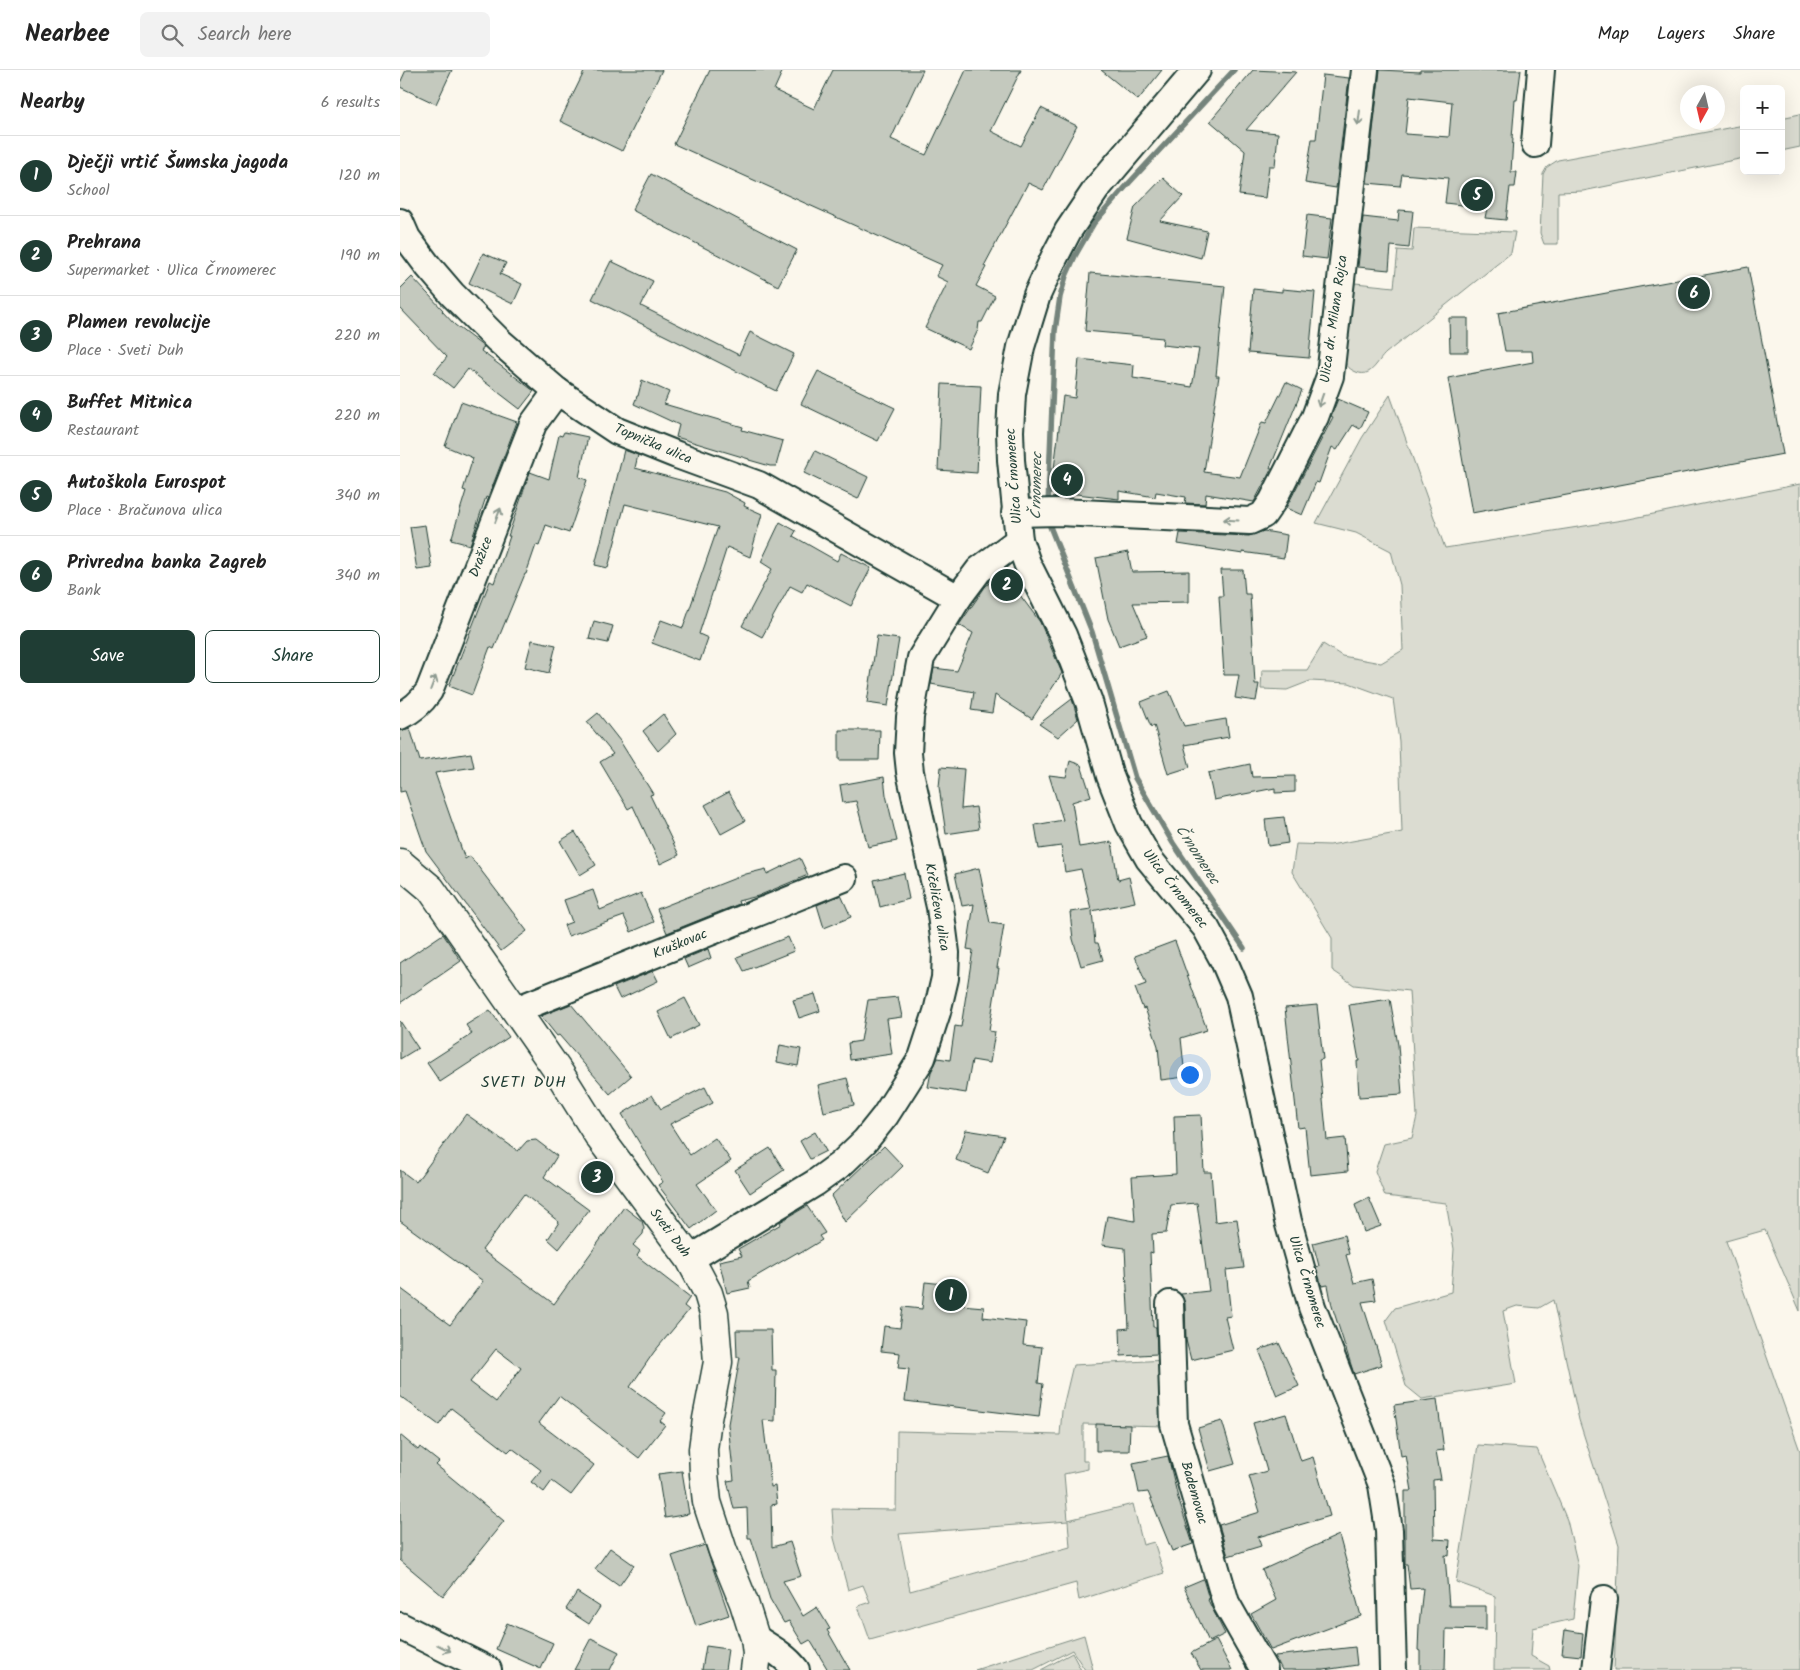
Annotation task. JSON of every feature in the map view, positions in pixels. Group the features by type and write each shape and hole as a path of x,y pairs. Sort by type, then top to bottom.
{"main road":[{"name":"Sveti Duh","path":"400,863 431,889 560,1074 600,1138 690,1259 708,1293 714,1313 718,1362 706,1419 703,1449 707,1502 755,1638 755,1670"}],"street":[{"name":"Ulica Črnomerec","path":"1197,70 1097,188 1068,232 1037,296 1021,347 1012,394 1010,431 1012,482 1038,512 1019,540 1027,563 1063,635 1089,702 1110,776 1129,824 1149,859 1206,928 1224,961 1239,996 1288,1220 1312,1307 1382,1485 1389,1530 1393,1670"},
{"name":"Ulica dr. Milana Rojca","path":"1038,512 1250,521 1264,515 1315,417 1330,376 1365,70"},
{"path":"1535,144 1541,70"},
{"name":"Topnička ulica","path":"404,230 428,266 452,294 498,340 557,391 617,431 677,456 758,485 958,598"},
{"name":"Dražice","path":"400,716 412,711 422,702 429,691 533,424 557,391"},
{"name":"Krčelićeva ulica","path":"690,1259 842,1164 885,1116 922,1058 941,995 946,953 940,908 910,772 908,753 910,717 921,658 958,598 980,570 1019,540"},
{"name":"Kruškovac","path":"516,1010 844,878"},
{"name":"Bademovac","path":"1170,1304 1174,1424 1226,1603 1264,1670"},
{"path":"1596,1670 1604,1599"},
{"path":"400,1626 488,1670"},
{"path":"755,1638 776,1651 792,1664 796,1670"}],"shaded area":[{"path":"1800,114 1800,147 1785,150 1785,117"},
{"path":"1740,126 1740,159 1583,191 1558,192 1558,244 1544,244 1540,233 1543,174 1547,167 1558,160"},
{"path":"1414,228 1515,232 1511,253 1386,353 1373,369 1365,373 1354,371 1347,366 1344,359 1355,283 1394,287 1398,250 1412,251"},
{"path":"1390,395 1445,548 1629,519 1800,484 1800,1311 1765,1230 1726,1241 1800,1451 1800,1670 1614,1670 1619,1545 1579,1420 1553,1300 1539,1308 1517,1306 1503,1311 1516,1384 1422,1399 1406,1386 1386,1320 1395,1308 1451,1292 1454,1249 1446,1203 1385,1196 1375,1171 1384,1144 1412,1138 1417,1116 1409,991 1354,985 1332,970 1332,938 1292,872 1296,844 1330,845 1402,832 1399,741 1393,699 1349,683 1310,681 1287,690 1261,689 1262,670 1307,670 1323,644 1342,656 1381,663 1403,650 1400,585 1391,551 1356,533 1316,523 1362,438"},
{"path":"1166,1360 1166,1426 1083,1424 1083,1461 1088,1461 1088,1469 1064,1474 1068,1520 1133,1504 1143,1545 1154,1542 1164,1573 1079,1600 1076,1583 870,1640 858,1606 870,1602 863,1585 848,1590 834,1538 832,1509 896,1510 897,1431 1060,1435 1062,1411 1073,1365","holes":["1068,1521 1070,1547 910,1591 899,1534"]},
{"path":"1478,1445 1537,1449 1567,1520 1578,1566 1573,1619 1533,1628 1531,1656 1549,1666 1550,1670 1494,1670 1495,1596 1456,1582"},
{"path":"1084,1635 1093,1670 1085,1670 1072,1650 1033,1670 975,1670"},
{"path":"1072,1653 1081,1670 1041,1670"}],"building":[{"path":"406,70 452,70 436,104 400,87"},
{"path":"585,70 662,70 622,151 560,121"},
{"path":"710,70 783,70 774,90 814,109 833,70 923,70 891,139 926,155 966,70 1021,70 991,131 1021,146 1041,108 1077,126 1043,190 1028,183 984,266 986,267 976,286 995,296 982,322 979,322 978,330 969,349 925,328 948,282 936,276 942,265 674,144"},
{"path":"1101,70 1162,70 1138,100"},
{"path":"1253,70 1296,72 1246,130 1278,133 1275,166 1269,166 1265,198 1239,195 1245,151 1210,121"},
{"path":"1380,70 1420,72 1420,70 1521,70 1517,100 1515,100 1512,138 1511,172 1517,172 1515,187 1510,187 1506,220 1485,218 1487,208 1445,203 1448,178 1402,174 1400,186 1367,183","holes":["1409,97 1452,102 1449,137 1405,134"]},
{"path":"1323,75 1349,78 1336,188 1305,183 1312,139 1316,139"},
{"path":"651,174 797,250 778,286 632,210"},
{"path":"1163,178 1183,196 1160,221 1207,231 1201,258 1127,238 1135,207"},
{"path":"1399,210 1413,211 1409,248 1391,246 1389,270 1358,267 1363,217 1398,221"},
{"path":"1307,215 1332,218 1327,259 1302,256"},
{"path":"483,253 506,263 500,274 522,284 513,304 469,283"},
{"path":"611,261 653,281 641,306 739,355 750,332 794,354 776,391 592,299"},
{"path":"1748,267 1783,454 1472,513 1448,378 1533,362 1532,351 1505,351 1498,313"},
{"path":"1090,273 1225,286 1216,376 1219,376 1204,472 1240,477 1262,422 1266,423 1286,382 1302,390 1270,468 1272,468 1254,502 1206,494 1205,504 1185,503 1186,497 1156,492 1155,497 1119,491 1119,499 1068,493 1071,471 1054,469 1063,396 1075,398 1079,359 1134,365 1133,378 1192,387 1199,349 1162,345 1163,338 1085,331"},
{"path":"412,277 455,325 484,347 481,351 534,391 520,409 468,369 453,388 434,373 447,357 400,308 400,289"},
{"path":"1253,289 1282,292 1282,289 1315,292 1309,358 1248,353"},
{"path":"1449,318 1468,318 1468,352 1450,352"},
{"path":"818,371 895,408 878,441 801,404"},
{"path":"642,380 669,392 664,404 743,427 742,430 783,441 776,466 749,460 676,437 679,425 634,404"},
{"path":"942,384 981,386 977,473 938,470"},
{"path":"1338,399 1368,412 1360,429 1353,425 1337,450 1332,447 1319,483 1316,482 1302,515 1286,508 1333,417 1331,416"},
{"path":"461,402 517,422 488,498 486,497 470,545 451,540 466,491 463,490 473,458 445,446"},
{"path":"564,432 588,437 579,477 587,480 569,533 546,525 539,546 536,545 526,574 494,649 490,647 472,695 449,686 490,581 494,583 530,472 549,479 559,435 562,436"},
{"path":"624,450 638,455 635,468 725,492 745,503 744,506 762,514 750,557 727,547 699,634 708,638 700,661 652,643 661,620 683,628 718,527 625,504 608,568 595,565"},
{"path":"815,451 868,477 858,499 804,473"},
{"path":"780,522 796,531 793,536 837,561 841,553 871,568 851,606 807,583 802,592 790,586 762,637 742,626 772,569 761,562"},
{"path":"425,525 432,568 417,570 410,527"},
{"path":"1264,531 1287,535 1284,558 1178,544 1180,533 1249,536"},
{"path":"1128,552 1132,572 1189,571 1189,602 1133,603 1147,636 1119,646 1108,619 1096,558"},
{"path":"1221,570 1243,570 1245,594 1250,594 1255,684 1259,684 1256,701 1235,698 1239,675 1224,675 1219,596 1223,596"},
{"path":"999,574 1005,575 1040,622 1062,673 1032,719 995,695 992,713 971,710 974,692 931,684 934,668 957,671 973,633 959,625 985,587"},
{"path":"594,621 613,626 608,643 589,639"},
{"path":"877,636 899,639 888,706 867,703"},
{"path":"532,640 556,645 549,673 525,667"},
{"path":"1169,691 1184,726 1226,719 1229,737 1184,745 1190,767 1168,774 1154,725 1151,727 1141,702"},
{"path":"1072,699 1078,719 1058,737 1039,724"},
{"path":"598,713 620,741 653,794 650,795 679,855 660,864 633,806 628,809 600,762 613,754 587,722"},
{"path":"663,714 676,734 658,751 643,731"},
{"path":"410,728 420,761 471,753 474,767 435,773 465,859 470,856 527,931 501,951 426,851 405,791 400,792 400,731"},
{"path":"839,730 880,730 879,760 839,760"},
{"path":"1070,761 1081,765 1091,796 1072,802 1079,847 1112,842 1118,880 1129,877 1135,902 1092,911 1095,943 1098,943 1103,960 1081,966 1073,939 1070,912 1091,909 1081,869 1065,872 1061,846 1039,849 1035,825 1063,820 1049,775 1066,777"},
{"path":"1250,764 1252,777 1295,776 1295,792 1275,793 1275,788 1214,800 1208,773"},
{"path":"941,767 964,769 961,809 976,807 979,829 946,834 939,787"},
{"path":"884,777 886,795 897,841 868,847 856,801 843,803 840,785"},
{"path":"729,792 745,821 721,834 705,805"},
{"path":"1284,817 1288,843 1268,846 1265,819"},
{"path":"575,832 596,865 580,875 560,841"},
{"path":"800,858 808,875 758,896 738,901 739,904 667,933 657,909 746,874 766,869 767,874"},
{"path":"979,868 990,923 1004,925 989,1031 995,1032 990,1063 972,1060 966,1093 928,1087 931,1072 938,1058 950,1060 955,1026 961,1027 973,950 967,949 974,904 962,906 955,874"},
{"path":"904,873 909,899 880,907 874,880"},
{"path":"593,890 600,910 641,893 654,922 631,932 624,916 568,936 564,925 572,922 564,900"},
{"path":"841,895 851,917 824,928 817,905"},
{"path":"443,934 461,961 400,1003 400,963"},
{"path":"788,937 794,951 744,971 737,957"},
{"path":"1175,941 1207,1030 1181,1038 1185,1077 1161,1080 1158,1046 1145,1008 1143,1009 1135,988 1146,984 1135,956"},
{"path":"708,949 711,958 688,968 684,959"},
{"path":"653,971 658,981 620,999 614,987"},
{"path":"815,994 820,1011 799,1018 793,1000"},
{"path":"898,997 902,1017 887,1019 892,1054 850,1060 848,1043 861,1041 868,1000"},
{"path":"685,998 699,1025 671,1039 658,1012"},
{"path":"1390,999 1398,1045 1402,1094 1359,1097 1357,1061 1359,1061 1349,1005"},
{"path":"571,1004 631,1076 610,1094 541,1016"},
{"path":"1317,1005 1323,1059 1319,1060 1327,1140 1345,1138 1348,1171 1310,1175 1305,1127 1298,1128 1285,1008"},
{"path":"490,1010 509,1037 440,1082 427,1063 472,1034 466,1025"},
{"path":"400,1021 418,1048 400,1059"},
{"path":"780,1045 801,1049 798,1066 777,1062"},
{"path":"847,1078 854,1105 824,1112 818,1085"},
{"path":"705,1087 713,1103 670,1124 690,1155 715,1138 731,1161 697,1184 716,1210 691,1229 658,1185 663,1182 622,1114 652,1095 661,1109"},
{"path":"466,1114 518,1151 527,1141 536,1140 557,1156 544,1177 589,1210 559,1249 548,1239 559,1222 524,1194 482,1250 554,1304 624,1207 642,1221 643,1234 633,1245 640,1251 637,1256 690,1297 684,1306 689,1310 654,1352 630,1387 666,1413 660,1421 665,1425 639,1458 559,1396 539,1423 594,1465 571,1495 552,1481 544,1492 531,1482 541,1470 512,1448 508,1452 451,1408 439,1425 400,1396 400,1288 450,1325 483,1281 400,1221 400,1170 416,1182","holes":["496,1349 521,1368 496,1402 470,1382"]},
{"path":"1201,1115 1204,1172 1211,1172 1215,1222 1237,1219 1244,1268 1226,1270 1231,1316 1225,1317 1233,1350 1191,1360 1186,1340 1185,1303 1181,1294 1209,1291 1197,1203 1171,1205 1166,1233 1152,1234 1153,1253 1150,1252 1153,1327 1156,1327 1157,1354 1121,1356 1120,1329 1129,1328 1125,1248 1102,1245 1107,1216 1135,1221 1132,1177 1176,1174 1174,1116"},
{"path":"966,1130 1004,1136 988,1173 956,1160"},
{"path":"815,1132 826,1151 810,1159 800,1141"},
{"path":"884,1146 903,1166 845,1222 831,1196"},
{"path":"770,1148 784,1170 750,1193 735,1170"},
{"path":"1369,1198 1381,1226 1364,1232 1355,1205"},
{"path":"807,1206 825,1233 819,1236 822,1240 748,1281 750,1288 727,1293 719,1261 742,1256 738,1249 781,1224 780,1222"},
{"path":"1344,1235 1349,1254 1346,1255 1354,1283 1372,1279 1376,1300 1362,1302 1382,1365 1354,1374 1332,1306 1328,1285 1322,1286 1316,1267 1319,1266 1313,1243"},
{"path":"925,1282 963,1286 961,1305 984,1307 983,1317 1026,1322 1023,1345 1042,1347 1038,1383 1043,1384 1039,1417 905,1401 909,1369 898,1368 900,1353 881,1351 884,1326 900,1328 903,1307 922,1309"},
{"path":"736,1330 771,1330 772,1370 776,1370 775,1421 763,1420 771,1487 775,1486 777,1504 771,1505 772,1547 790,1542 801,1576 783,1581 803,1616 817,1607 830,1629 827,1630 850,1670 828,1670 810,1640 803,1644 789,1621 784,1623 770,1599 751,1538 748,1538 747,1508 734,1509 727,1481 734,1480 728,1424 740,1357 737,1357"},
{"path":"1279,1343 1299,1386 1277,1396 1259,1350"},
{"path":"1437,1399 1444,1450 1436,1451 1441,1479 1433,1480 1434,1539 1450,1540 1449,1556 1445,1555 1449,1606 1486,1606 1486,1630 1446,1629 1445,1670 1420,1670 1420,1651 1418,1650 1423,1588 1410,1589 1407,1564 1405,1564 1405,1491 1412,1491 1406,1455 1401,1456 1394,1405"},
{"path":"1286,1414 1301,1461 1313,1457 1330,1516 1258,1537 1261,1546 1228,1556 1219,1525 1260,1512 1249,1476 1267,1471 1253,1423"},
{"path":"1222,1421 1235,1464 1210,1471 1198,1428"},
{"path":"1096,1424 1130,1425 1129,1451 1096,1451"},
{"path":"400,1435 418,1450 420,1447 439,1462 436,1465 504,1521 443,1596 400,1560"},
{"path":"1168,1456 1178,1498 1193,1544 1172,1551 1148,1492 1139,1493 1133,1463"},
{"path":"682,1471 689,1514 665,1518 658,1474"},
{"path":"1339,1535 1361,1616 1271,1650 1251,1614 1276,1600 1262,1570"},
{"path":"705,1545 729,1615 696,1626 672,1556"},
{"path":"610,1548 634,1565 619,1586 595,1569"},
{"path":"1203,1579 1208,1600 1225,1634 1209,1642 1184,1587"},
{"path":"577,1592 600,1607 589,1624 566,1609"},
{"path":"507,1623 553,1643 541,1669 496,1649"},
{"path":"1565,1630 1583,1633 1581,1656 1562,1654"},
{"path":"591,1638 619,1652 610,1670 574,1670"},
{"path":"1216,1640 1232,1670 1201,1670 1191,1653"},
{"path":"706,1646 728,1649 725,1670 702,1670"},
{"path":"1355,1647 1357,1665 1324,1670 1282,1670 1275,1656"}],"waterway":[{"name":"Črnomerec","path":"1048,505 1055,331 1060,297 1066,276 1094,223 1234,70"},
{"name":"Črnomerec","path":"1047,519 1092,632 1135,778 1173,843 1244,948"}],"place":[{"name":"Autoškola Eurospot","path":"1477,195"},
{"name":"Privredna banka Zagreb","path":"1694,293"},
{"name":"Buffet Mitnica","path":"1067,480"},
{"name":"Prehrana","path":"1007,585"},
{"name":"Plamen revolucije","path":"597,1177"},
{"name":"Dječji vrtić Šumska jagoda","path":"951,1295"}],"district":[{"name":"SVETI DUH","path":"524,1082"}]}
